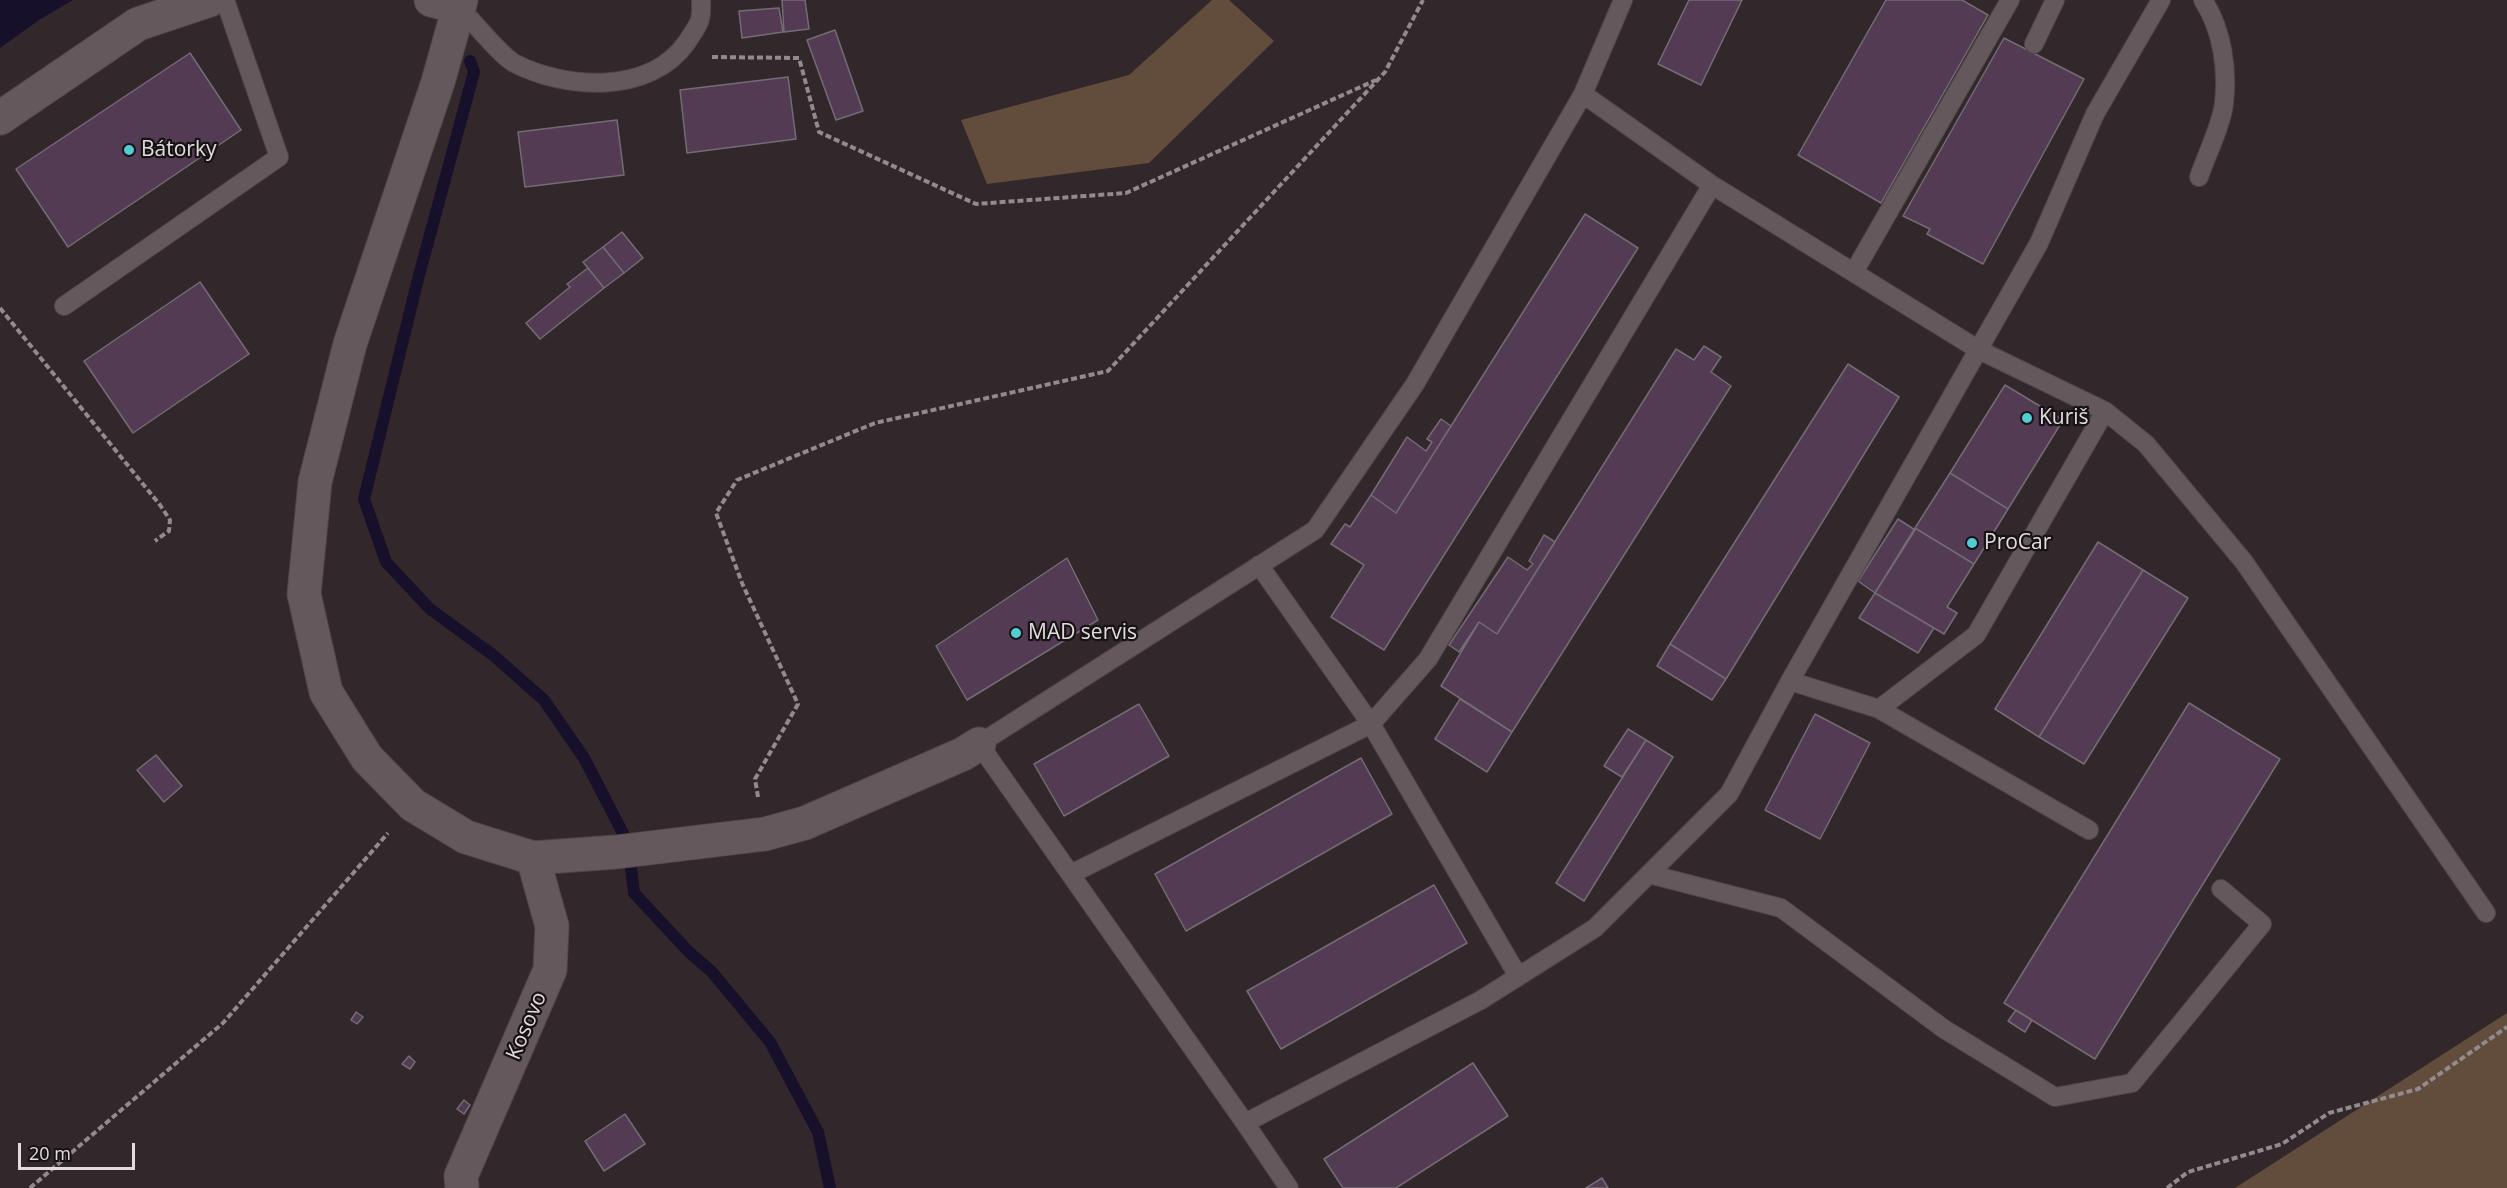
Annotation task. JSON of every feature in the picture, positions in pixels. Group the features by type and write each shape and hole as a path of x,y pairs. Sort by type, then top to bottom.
{"street":[{"path":"0,118 138,24 210,0"},
{"path":"450,2 438,82 350,344 315,482 304,594 326,692 367,758 413,805 466,837 533,858 616,852 765,834 805,823 963,754 980,744"},
{"name":"Kosovo","path":"462,1188 461,1176 550,970 552,926 533,858"}],"lane":[{"path":"64,306 279,157 225,0"},
{"path":"450,2 512,62 563,81 615,81 651,74 678,54 702,20 701,0"},
{"path":"1289,1188 980,744 1315,530 1415,384 1583,94 1623,0"},
{"path":"1854,272 2010,0"},
{"path":"2034,44 2055,0"},
{"path":"1245,1123 1480,1000 1595,928 1729,794 1790,681 2039,243 2095,114 2161,0"},
{"path":"2199,177 2224,104 2225,62 2212,14 2203,0"},
{"path":"1583,94 1712,184 1979,350 2105,411 2146,444 2244,562 2486,913"},
{"path":"1071,874 1371,724 1428,659 1712,184"},
{"path":"1879,709 1976,635 2105,411"},
{"path":"1259,565 1371,724 1518,976"},
{"path":"1790,681 1879,709 2089,830"},
{"path":"1649,874 1781,908 1944,1029 2055,1097 2133,1083 2262,924 2221,888"}],"path":[{"path":"765,834 755,779 798,704 741,583 716,513 737,480 875,423 1108,371 1385,72 1424,0"},
{"path":"711,57 799,58 819,132 976,204 1126,194 1379,78"},
{"path":"0,308 170,520 169,531 155,541"},
{"path":"30,1188 223,1023 413,805"},
{"path":"2167,1188 2188,1172 2282,1144 2330,1113 2418,1089 2507,1027"}],"shaded area":[{"path":"0,0 73,0 39,20 0,48"},
{"path":"1212,0 1229,0 1274,41 1149,163 987,184 961,120 1129,75"},
{"path":"2507,1013 2507,1188 2235,1188"}],"building":[{"path":"782,0 805,0 809,29 784,32"},
{"path":"1689,0 1742,0 1701,85 1658,64"},
{"path":"1886,0 1962,0 1988,15 1881,203 1798,155"},
{"path":"779,8 783,32 742,38 739,11"},
{"path":"835,30 863,111 836,120 807,40"},
{"path":"2004,38 2084,79 1983,264 1927,234 1930,229 1903,216"},
{"name":"Bátorky","path":"190,53 241,130 68,247 16,169"},
{"path":"788,77 796,139 687,153 680,90"},
{"path":"617,120 624,175 525,187 518,132"},
{"path":"1585,214 1638,248 1384,650 1331,617 1364,565 1331,544 1345,524 1350,527 1371,495 1396,513"},
{"path":"622,232 643,258 624,273 603,247"},
{"path":"603,247 624,273 604,288 583,262"},
{"path":"588,268 604,288 540,339 526,323 570,287 567,284"},
{"path":"200,282 249,354 133,433 84,361"},
{"path":"1704,346 1721,357 1711,372 1731,386 1512,732 1441,686 1479,622 1497,634 1676,349 1694,360"},
{"path":"1848,364 1899,397 1726,679 1670,644"},
{"path":"2005,385 2063,420 2008,509 1950,473"},
{"path":"1441,419 1451,426 1396,513 1371,495 1407,437 1426,451 1432,442 1427,439"},
{"path":"1950,473 2008,509 1974,564 1915,528"},
{"path":"1898,519 1915,530 1875,593 1858,581"},
{"path":"1915,528 1974,564 1947,607 1957,613 1944,634 1875,593"},
{"path":"1544,535 1555,542 1497,634 1479,622 1459,652 1449,645 1508,557 1527,570 1533,564 1529,561"},
{"path":"2098,542 2143,570 2039,737 1995,709"},
{"name":"MAD servis","path":"1067,558 1098,620 967,700 936,646"},
{"path":"2143,570 2188,598 2084,764 2039,737"},
{"path":"1875,593 1934,628 1918,653 1859,618"},
{"path":"1670,644 1726,679 1712,700 1657,666"},
{"path":"1460,699 1512,732 1487,772 1435,739"},
{"path":"2189,703 2280,759 2095,1059 2004,1003"},
{"path":"1139,704 1169,756 1064,816 1034,764"},
{"path":"1815,714 1870,743 1820,839 1765,810"},
{"path":"1628,729 1646,740 1622,777 1604,766"},
{"path":"1646,740 1673,757 1584,901 1556,883"},
{"path":"156,755 182,786 164,802 137,770"},
{"path":"1361,758 1392,814 1186,931 1155,874"},
{"path":"1434,885 1467,943 1281,1049 1247,991"},
{"path":"2016,1010 2032,1020 2025,1032 2008,1021"},
{"path":"356,1012 363,1017 357,1024 351,1020"},
{"path":"409,1056 415,1062 410,1069 402,1064"},
{"path":"1473,1063 1508,1116 1396,1188 1343,1188 1324,1159"},
{"path":"464,1100 470,1105 464,1114 457,1109"},
{"path":"625,1114 645,1144 604,1171 585,1141"},
{"path":"1602,1178 1608,1188 1586,1188"}],"waterway":[{"path":"470,61 474,72 418,279 364,499 386,562 430,609 493,655 544,700 584,758 628,843 634,893 689,952 712,972 770,1042 818,1132 830,1188"}],"place":[{"name":"Bátorky","path":"129,150"},
{"name":"Kuriš","path":"2027,418"},
{"name":"ProCar","path":"1972,543"},
{"name":"MAD servis","path":"1016,633"}]}
